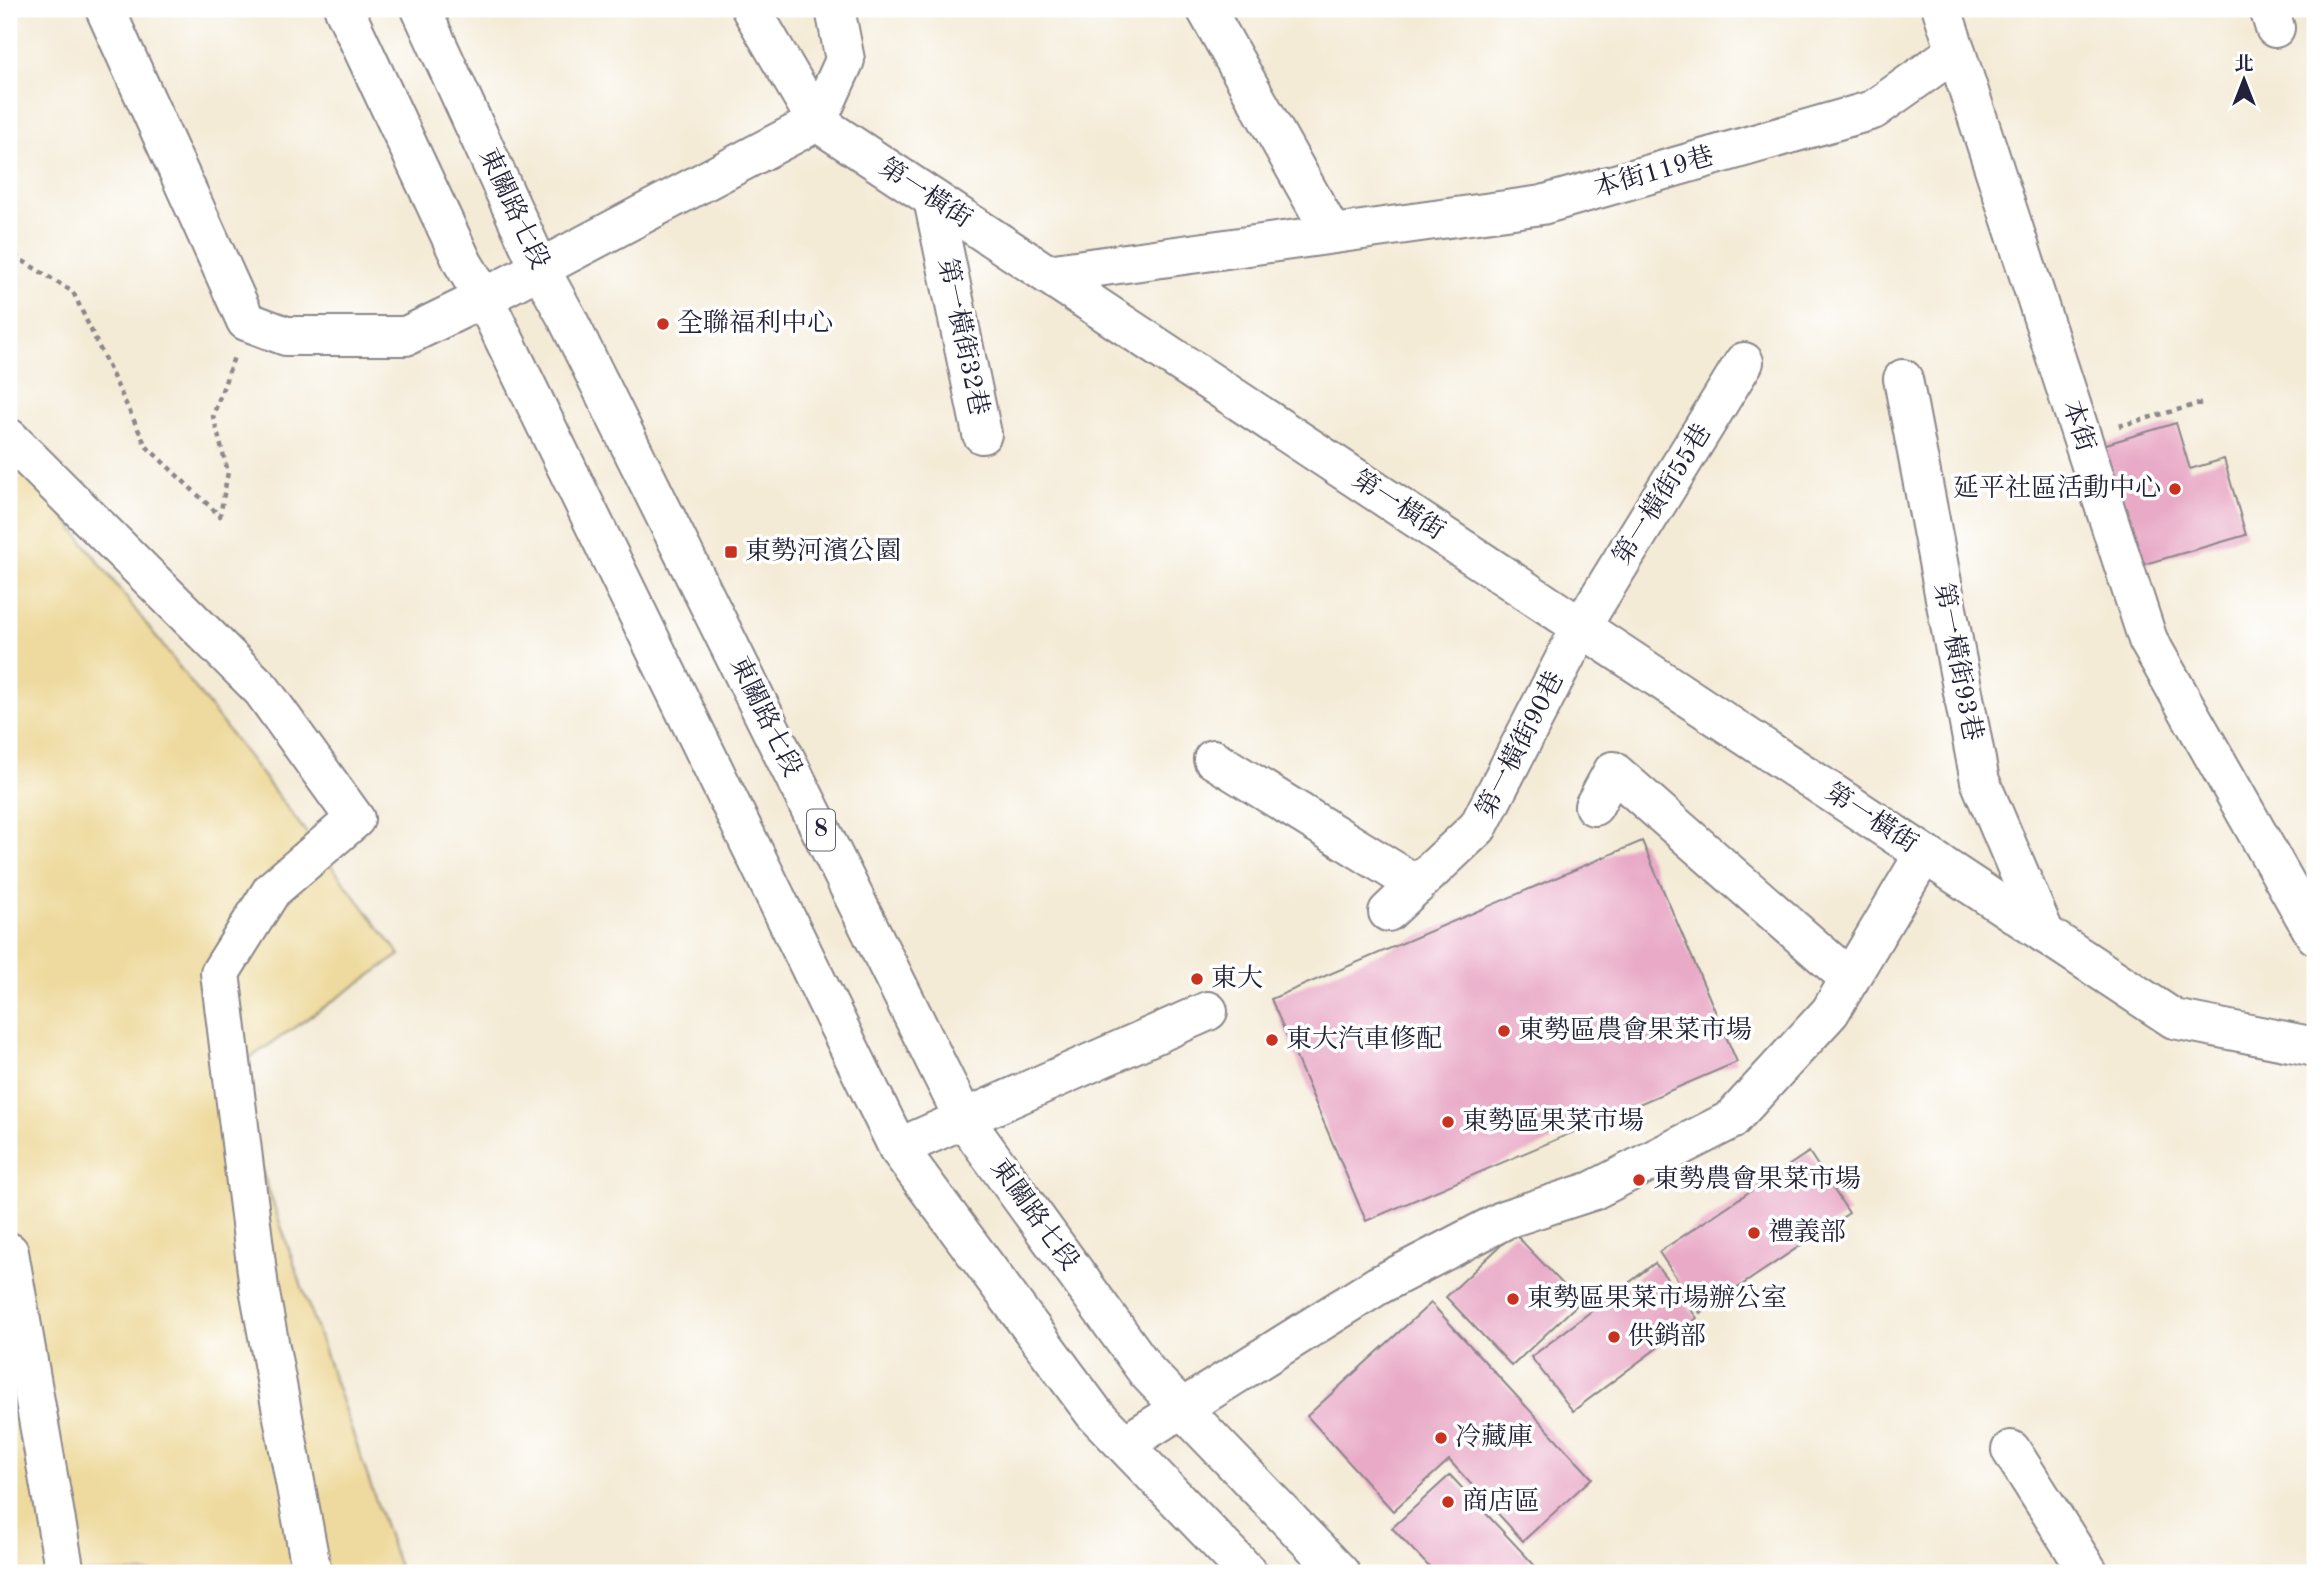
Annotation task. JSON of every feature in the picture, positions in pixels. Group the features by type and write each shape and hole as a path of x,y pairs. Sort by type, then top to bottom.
{"main road":[{"path":"104,9 246,321 286,335 406,335 484,298 817,122 845,60 835,9"},
{"path":"344,9 463,263 484,298 898,1148 1094,1413 1248,1573"},
{"name":"東關路七段","path":"421,9 539,267 567,318 964,1119 1147,1372 1340,1573"},
{"path":"751,9 817,122"},
{"path":"1206,9 1332,234"},
{"name":"本街","path":"1942,9 2148,640 2315,935"},
{"name":"本街119巷","path":"1047,274 1542,205 1873,110 1956,51"},
{"name":"第一橫街","path":"817,122 2174,1019 2315,1047"},
{"name":"第一橫街32巷","path":"933,199 982,434"},
{"name":"第一橫街55巷","path":"1581,627 1744,362"},
{"name":"第一橫街93巷","path":"1903,379 1980,781 2045,934"},
{"path":"9,438 262,690 355,819 272,890 219,973 258,1288 312,1573"},
{"name":"第一橫街90巷","path":"1388,912 1478,827 1581,627"},
{"path":"1213,758 1416,885"},
{"path":"1594,806 1613,771 1850,979"},
{"path":"1125,1444 1377,1286 1506,1219 1592,1191 1731,1120 1830,1012 1924,854"},
{"path":"898,1148 1208,1011"},
{"path":"9,1252 65,1573"},
{"path":"2011,1450 2089,1573"}],"path":[{"path":"9,247 15,256 73,292 146,446 219,516 228,472 213,416 246,321"},
{"path":"2081,437 2202,403"}],"sand":[{"path":"9,445 400,955 228,1073 401,1573 9,1573"}],"building":[{"name":"延平社區活動中心","path":"2176,423 2190,469 2224,459 2246,535 2138,566 2103,445"},
{"name":"東勢區農會果菜市場","path":"1642,841 1737,1062 1366,1221 1271,999"},
{"name":"禮義部","path":"1809,1152 1849,1213 1700,1313 1659,1252"},
{"name":"東勢區果菜市場辦公室","path":"1514,1233 1580,1302 1512,1366 1446,1297"},
{"name":"供銷部","path":"1655,1263 1697,1318 1573,1411 1531,1357"},
{"name":"冷藏庫","path":"1431,1303 1592,1478 1523,1541 1449,1460 1393,1511 1307,1416"},
{"name":"商店區","path":"1450,1475 1537,1568 1532,1573 1435,1573 1392,1528"}],"place":[{"name":"全聯福利中心","path":"663,324"},
{"name":"延平社區活動中心","path":"2175,489"},
{"name":"東勢河濱公園","path":"731,552"},
{"name":"東大","path":"1197,979"},
{"name":"東勢區農會果菜市場","path":"1504,1031"},
{"name":"東大汽車修配","path":"1272,1040"},
{"name":"東勢區果菜市場","path":"1448,1122"},
{"name":"東勢農會果菜市場","path":"1639,1180"},
{"name":"禮義部","path":"1754,1233"},
{"name":"東勢區果菜市場辦公室","path":"1513,1299"},
{"name":"供銷部","path":"1614,1337"},
{"name":"冷藏庫","path":"1441,1438"},
{"name":"商店區","path":"1448,1502"}]}
